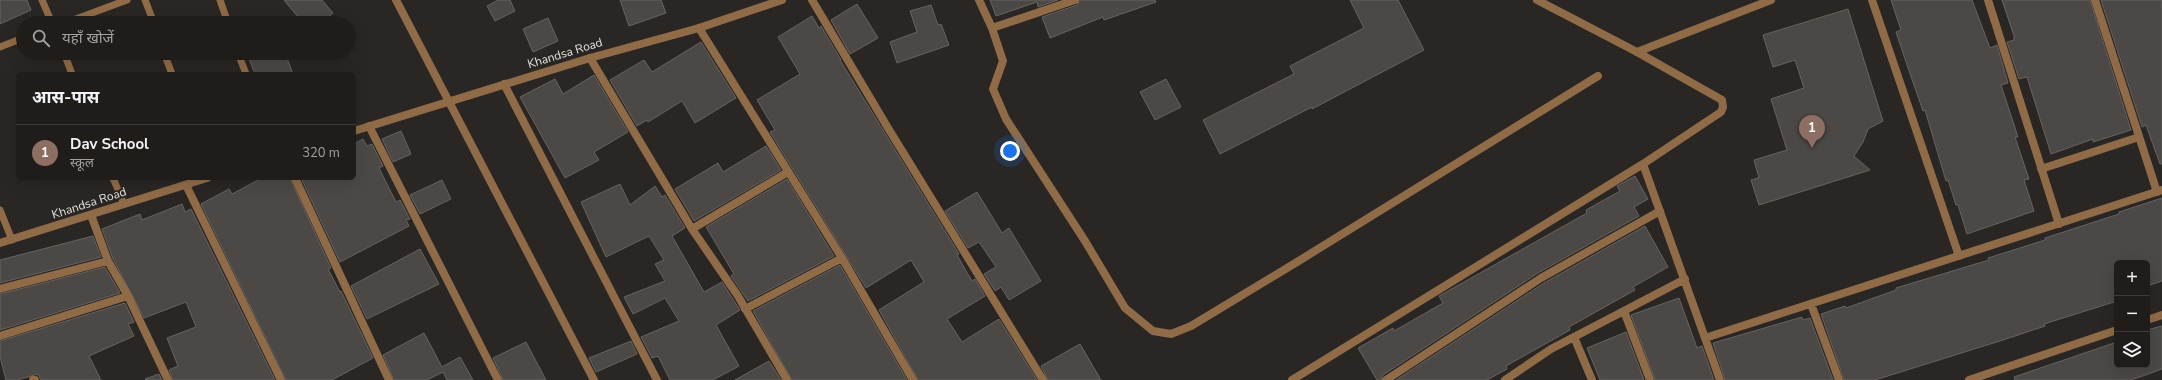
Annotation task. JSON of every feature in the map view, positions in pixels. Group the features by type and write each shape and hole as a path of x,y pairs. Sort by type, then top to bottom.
{"street":[{"path":"396,0 594,380"},
{"name":"Khandsa Road","path":"356,130 590,58 699,28 781,0"},
{"path":"812,0 888,128 1043,380"},
{"path":"979,0 992,28 1003,61 993,89 1004,114 1085,241 1125,308 1153,331 1171,334 1191,326 1598,76"},
{"path":"992,28 1075,0"},
{"path":"1292,380 1643,164 1721,112 1724,104 1722,100 1637,52 1537,0"},
{"path":"1637,52 1772,0"},
{"path":"1872,0 1959,256"},
{"path":"1988,0 2059,224"},
{"path":"1705,338 2160,191 2139,137 2095,0"},
{"path":"699,28 842,258 913,380"},
{"path":"590,58 692,229 745,309 787,380"},
{"path":"504,84 657,380"},
{"path":"369,126 498,380"},
{"path":"2041,169 2139,137"},
{"path":"1643,164 1720,380"},
{"path":"692,229 788,172"},
{"name":"Khandsa Road","path":"0,243 202,180"},
{"path":"296,180 389,380"},
{"path":"186,185 281,380"},
{"path":"1386,380 1540,278 1660,211"},
{"path":"91,215 108,261 128,296 168,380"},
{"path":"745,309 842,258"},
{"path":"0,289 108,261"},
{"path":"1505,380 1551,349 1685,280"},
{"path":"0,336 128,296"},
{"path":"1811,304 1839,380"},
{"path":"1624,311 1650,380"},
{"path":"2150,319 2162,315"},
{"path":"1969,380 2114,331"},
{"path":"1574,337 1592,380"}],"lane":[{"path":"42,0 49,16"},
{"path":"84,16 127,0"},
{"path":"145,0 151,16"},
{"path":"220,0 226,16"},
{"path":"0,47 16,41"},
{"path":"67,60 71,72"},
{"path":"167,60 171,72"},
{"path":"241,60 245,72"},
{"path":"114,180 124,204"},
{"path":"0,210 12,240"}],"building":[{"path":"0,0 27,0 31,10 0,24"},
{"path":"284,0 322,0 333,13 329,16 297,16"},
{"path":"498,0 510,0 515,11 495,21 487,6"},
{"path":"620,0 661,0 666,13 629,26"},
{"path":"990,0 1058,0 1038,7 1037,2 996,16"},
{"path":"1080,0 1155,0 1156,2 1104,20 1103,17 1050,38 1042,17 1077,5"},
{"path":"1350,0 1398,0 1424,50 1312,109 1312,107 1220,154 1203,120 1294,74 1290,66 1364,28"},
{"path":"1891,0 1972,0 1990,48 1997,45 2008,83 2001,85 2018,137 2015,137 2029,179 2024,180 2034,211 1967,234 1958,205 1956,205 1948,180 1946,181 1925,110 1923,111 1896,32 1901,30"},
{"path":"2002,0 2090,0 2131,130 2093,142 2093,139 2051,154 2027,77 2019,79 2007,42 2014,40 2014,36"},
{"path":"2101,0 2162,0 2162,164 2160,164 2146,125 2142,127"},
{"path":"857,4 878,38 850,54 831,20"},
{"path":"931,5 938,25 941,24 949,45 897,63 890,42 917,32 910,11"},
{"path":"1848,9 1883,121 1868,129 1863,142 1854,156 1870,170 1759,205 1751,180 1759,178 1754,160 1787,150 1771,99 1804,88 1795,60 1773,67 1763,35"},
{"path":"812,16 819,28 821,26 840,60 959,254 957,255 972,281 975,279 985,296 947,319 962,342 999,319 1037,380 918,380 879,310 924,282 911,260 866,288 770,132 775,130 757,100 800,74 778,37"},
{"path":"548,18 558,41 533,52 523,29"},
{"path":"701,42 736,98 695,123 682,101 648,122 647,120 637,126 610,80 644,60 652,72"},
{"path":"250,60 288,60 292,72 254,72"},
{"path":"594,75 628,132 594,152 599,160 565,178 520,97 555,79 563,94"},
{"path":"1166,79 1181,107 1155,120 1140,92"},
{"path":"401,131 411,154 393,162 382,139"},
{"path":"363,139 367,146 372,144 383,166 379,168 396,202 400,200 410,219 406,220 409,226 340,262 302,180 356,180 356,143"},
{"path":"766,146 781,170 694,221 675,189 718,163 723,172"},
{"path":"1635,176 1648,199 1634,207 1639,216 1538,273 1383,375 1381,380 1377,380 1358,348 1393,328 1394,331 1443,303 1439,296 1587,213 1586,210 1620,191 1617,186"},
{"path":"787,179 834,256 748,301 731,276 734,274 706,227"},
{"path":"258,180 291,180 331,268 328,269 340,292 341,291 373,358 332,380 286,380 201,204 229,189 232,194"},
{"path":"442,180 451,199 420,214 410,195"},
{"path":"620,184 630,205 655,186 662,197 665,195 685,228 672,236 704,292 722,282 740,310 716,325 739,366 713,380 670,380 658,356 652,358 641,337 679,321 665,298 633,314 624,297 665,281 655,264 664,260 649,236 606,257 581,202"},
{"path":"977,192 1002,233 1009,228 1041,281 1009,300 1001,287 995,291 984,274 996,267 979,242 968,248 945,211"},
{"path":"2162,198 2162,281 2150,285 2150,260 2114,260 2114,302 2044,324 2045,326 2003,340 1875,380 1844,380 1821,314 1845,306 1846,308 1896,290 1896,288 1989,260 1988,258 2045,240 2045,238 2119,214 2119,212"},
{"path":"182,204 185,212 191,209 275,380 173,380 169,370 178,366 167,338 196,327 186,302 144,318 113,259 102,229 140,214 142,220"},
{"path":"1645,226 1668,267 1633,287 1635,290 1569,327 1570,330 1506,366 1507,369 1487,380 1396,380 1544,283"},
{"path":"93,236 101,257 0,283 0,260"},
{"path":"420,249 439,284 367,319 351,286"},
{"path":"840,265 907,380 792,380 753,311"},
{"path":"105,267 120,293 0,330 0,294"},
{"path":"1679,298 1697,348 1702,346 1714,380 1655,380 1631,315"},
{"path":"125,303 134,322 128,324 134,336 89,356 101,380 41,380 38,374 17,380 6,380 0,357 0,341"},
{"path":"1802,317 1803,320 1810,318 1833,380 1725,380 1713,343"},
{"path":"2162,326 2162,369 2130,380 2015,380 2014,377 2114,343 2114,368 2150,368 2150,329"},
{"path":"1626,332 1644,380 1600,380 1587,348"},
{"path":"424,333 442,367 460,357 473,380 447,380 443,372 427,380 394,380 383,355"},
{"path":"631,341 637,354 596,372 589,358"},
{"path":"526,342 546,380 503,380 493,358"},
{"path":"1080,344 1101,380 1048,380 1041,366"},
{"path":"769,361 781,380 735,380"},
{"path":"159,374 162,380 145,379"}],"place":[{"name":"Dav School","path":"1812,148"}]}
